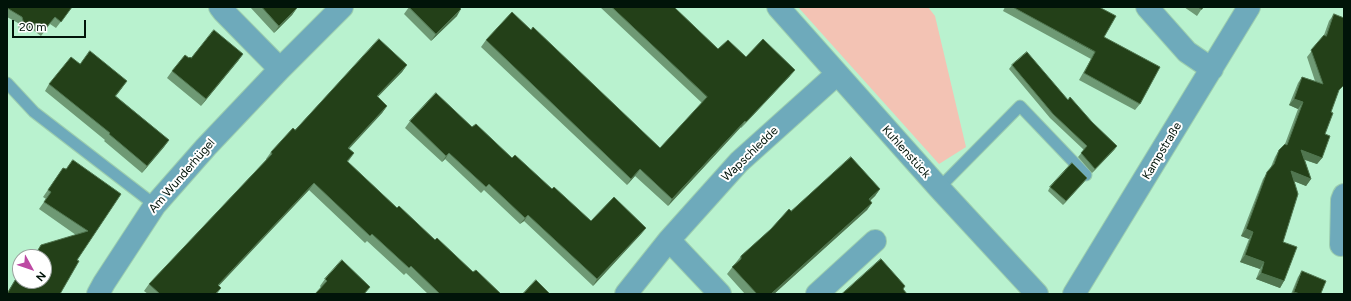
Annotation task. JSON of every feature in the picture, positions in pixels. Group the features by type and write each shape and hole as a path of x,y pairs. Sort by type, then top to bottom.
{"street":[{"path":"220,7 280,69"},
{"name":"Am Wunderhügel","path":"98,294 155,205 206,147 280,69 342,7"},
{"name":"Kuhlenstück","path":"778,7 939,188 1037,294"},
{"path":"1147,7 1187,52 1212,69"},
{"name":"Kampstraße","path":"1074,294 1249,7"},
{"name":"Wapschledde","path":"626,294 669,240 739,162 837,74"},
{"path":"1341,245 1342,200 1344,195"},
{"path":"669,240 720,294"},
{"path":"816,294 875,241"}],"lane":[{"path":"7,82 34,112 155,205"},
{"path":"939,188 1020,106 1086,175"}],"shaded area":[{"path":"798,7 928,7 935,16 966,147 939,164"}],"building":[{"path":"7,7 72,7 61,22 55,17 45,29 37,24 24,24 22,17"},
{"path":"262,7 296,7 297,8 279,26"},
{"path":"409,7 459,7 461,9 436,34"},
{"path":"612,7 674,7 718,49 728,40 746,57 763,39 795,70 672,199 640,169 631,179 486,40 512,12 531,30 533,27 660,148 707,97"},
{"path":"1013,7 1099,7 1116,16 1104,37 1160,67 1140,104 1084,73 1095,52"},
{"path":"1334,14 1344,18 1344,85 1339,90 1331,112 1333,113 1325,134 1330,136 1322,158 1301,150 1311,179 1291,171 1298,194 1283,242 1297,247 1284,281 1261,273 1264,262 1245,255 1253,232 1246,229 1267,172 1274,164 1279,150 1285,144 1287,145 1303,102 1294,99 1302,77 1323,84 1311,50 1324,35 1326,36"},
{"path":"214,30 243,54 206,99 172,71 185,55 191,58"},
{"path":"379,39 407,65 377,96 387,106 348,148 354,153 347,161 397,208 399,206 435,240 437,238 473,272 476,270 501,294 440,294 411,266 409,268 372,234 370,236 314,183 218,285 221,288 215,294 160,294 149,284 272,154 271,152 293,128 295,130"},
{"path":"90,51 127,81 115,96 169,140 147,166 109,134 110,133 49,84 71,57 80,64"},
{"path":"1027,52 1068,100 1070,97 1092,122 1117,146 1095,169 1081,153 1087,146 1053,114 1012,65"},
{"path":"436,93 472,127 476,124 512,158 515,155 552,189 554,187 591,221 614,197 646,228 597,279 528,215 525,218 489,184 486,187 449,153 446,156 410,121"},
{"path":"851,157 880,189 869,199 872,203 771,294 757,294 732,267 741,259 741,256 771,229 789,209 791,211"},
{"path":"73,160 121,194 77,260 79,261 60,294 7,294 12,286 12,289 52,289 52,249 39,249 41,245 88,231 44,202 51,192 48,190 63,168 66,169"},
{"path":"1072,163 1087,178 1066,201 1050,187"},
{"path":"881,259 905,286 903,289 907,294 842,294"},
{"path":"342,260 370,287 364,294 315,294 327,281 325,279"},
{"path":"1302,271 1326,281 1321,293 1323,294 1300,294 1294,292"},
{"path":"536,280 550,294 523,294"}]}
